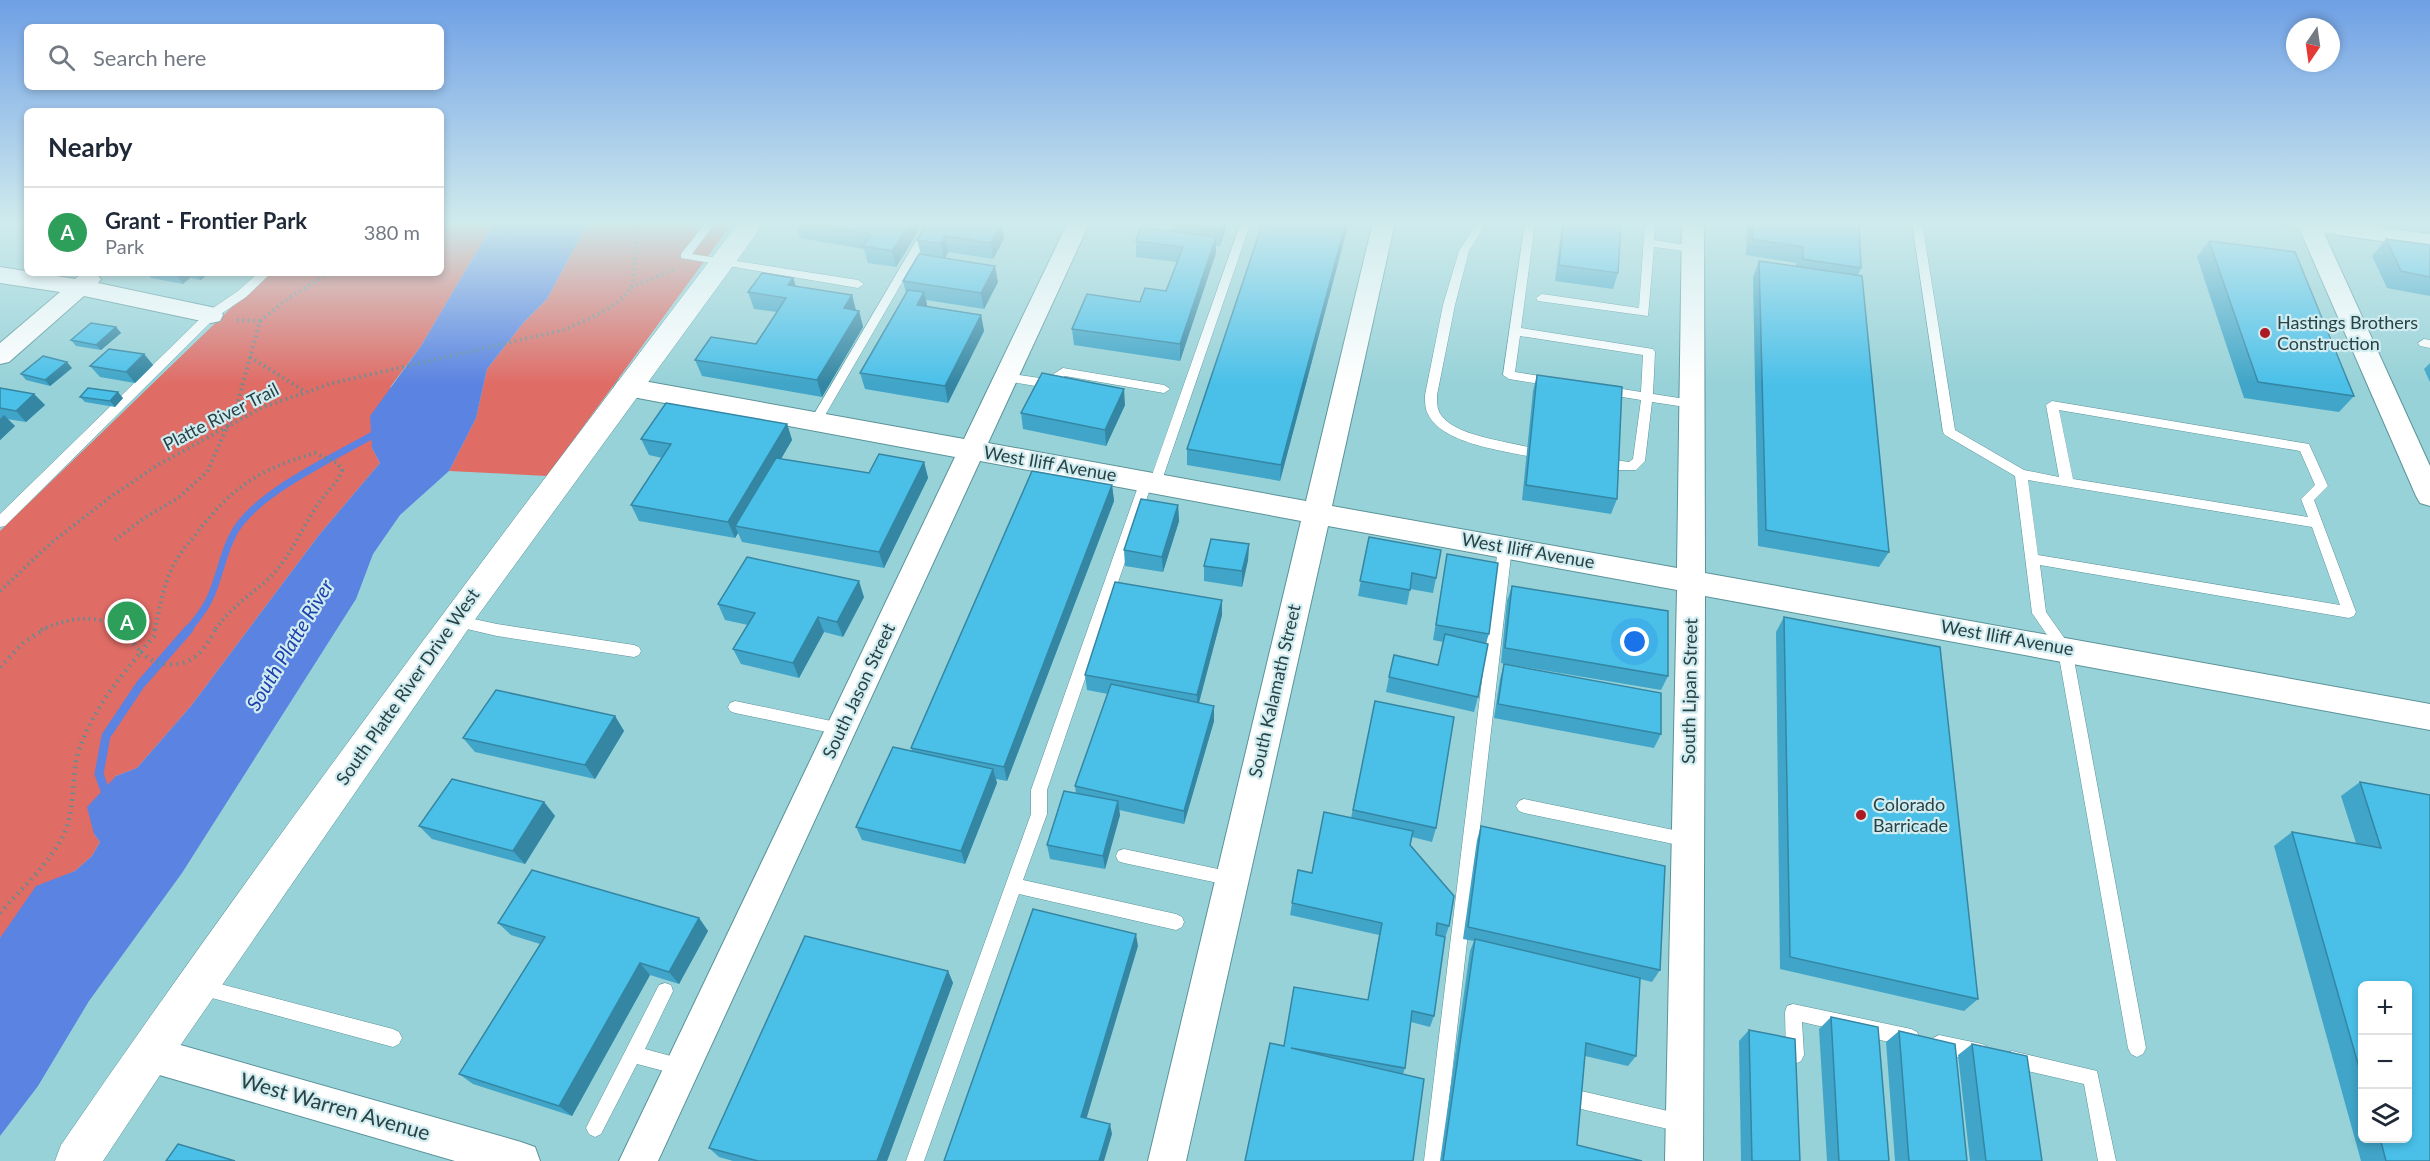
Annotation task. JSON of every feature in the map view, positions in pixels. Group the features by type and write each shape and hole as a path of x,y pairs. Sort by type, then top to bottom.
{"street":[{"path":"21,276 88,280 211,315"},
{"name":"South Platte River Drive West","path":"77,1161 149,1054 455,621 711,276"},
{"name":"South Jason Street","path":"638,1161 1054,276"},
{"name":"South Kalamath Street","path":"1167,1161 1372,276"},
{"name":"South Lipan Street","path":"1684,1161 1692,581 1693,276"},
{"path":"2325,276 2430,496"},
{"path":"0,356 88,280"},
{"name":"West Iliff Avenue","path":"627,387 2430,717"},
{"name":"West Warren Avenue","path":"149,1054 521,1161"}],"lane":[{"path":"0,522 211,315 242,294 262,276"},
{"path":"810,276 858,284"},
{"path":"816,421 900,276"},
{"path":"915,1161 1039,814 1039,790 1226,276"},
{"path":"1457,276 1431,395 1432,409 1439,421 1456,432 1474,439 1527,451"},
{"path":"1523,276 1509,375 1566,384"},
{"path":"1542,298 1644,313 1646,276"},
{"path":"1925,276 1949,432 2021,474 2316,523"},
{"path":"1515,331 1649,352 1647,397 1639,461 1632,467 1614,465"},
{"path":"1006,378 1048,384 1063,372 1164,389"},
{"path":"1589,388 1692,404"},
{"path":"2033,559 2349,612 2307,499 2322,486 2305,447 2052,405 2067,483"},
{"path":"2021,474 2039,613 2065,649 2137,1048"},
{"path":"1433,1161 1505,547"},
{"path":"455,621 497,630 634,651"},
{"path":"735,707 841,729"},
{"path":"1524,806 1688,840"},
{"path":"1124,856 1232,879"},
{"path":"1013,885 1176,922"},
{"path":"197,986 393,1038"},
{"path":"595,1128 665,991"},
{"path":"1796,1069 1793,1012 2091,1077 2107,1161"},
{"path":"632,1054 682,1066"},
{"path":"1581,1100 1684,1124"}],"path":[{"path":"116,540 144,518 178,498 207,472 237,405 260,321 289,298 324,276"},
{"path":"631,287 632,276"},
{"name":"Platte River Trail","path":"0,591 51,543 109,498 156,466 263,407 333,383 563,330 593,317 619,300 631,287 657,276"},
{"path":"211,315 215,320 260,321"},
{"path":"250,357 305,391"},
{"path":"0,667 23,642 43,629 79,618 108,620 125,631 141,654 146,658 177,666 198,656 229,612 278,569 312,516 317,503 332,490 342,470 337,463 315,453 283,462 245,483 218,505 178,557 171,570 153,636 141,654 116,681 81,743 73,780 69,822 63,837 37,872 0,913"}],"shaded area":[{"path":"264,276 462,276 421,346 391,386 372,448 380,463 319,535 191,706 137,768 116,776 94,834 100,842 92,856 75,871 58,879 0,938 0,531"},
{"path":"559,276 693,276 547,476 449,471 476,418 487,369 523,323 547,299"}],"water":[{"name":"South Platte River","path":"462,276 559,276 547,299 523,323 487,369 476,418 449,471 400,515 373,554 356,599 182,873 89,1001 38,1086 0,1136 0,938 36,886 75,871 92,856 100,842 94,834 87,807 116,776 137,768 191,706 319,535 380,463 372,448 370,416 421,346"}],"building":[{"path":"760,276 793,278 788,285 852,295 844,308 859,311 817,380 695,360 711,337 756,344 786,298 748,292"},
{"path":"906,276 990,276 981,293 903,281"},
{"path":"1172,276 1203,276 1180,344 1072,329 1087,294 1140,302 1145,288 1166,291"},
{"path":"1245,276 1332,276 1281,465 1187,449"},
{"path":"1759,276 1862,276 1889,552 1766,530"},
{"name":"Hastings Brothers Construction","path":"2221,276 2305,276 2354,396 2258,382"},
{"path":"908,290 924,292 917,305 981,315 945,386 860,373"},
{"path":"91,323 116,327 96,345 71,340"},
{"path":"109,349 144,354 126,372 90,366"},
{"path":"43,356 67,362 45,380 21,374"},
{"path":"1042,373 1124,389 1105,430 1021,413"},
{"path":"1537,375 1622,387 1617,499 1526,485"},
{"path":"0,388 34,394 16,411 0,408"},
{"path":"88,388 118,392 110,401 80,397"},
{"path":"666,403 787,424 728,522 631,505 671,444 641,439"},
{"path":"879,454 924,462 879,552 735,526 776,458 869,473"},
{"path":"1032,471 1112,485 1004,767 911,748"},
{"path":"1141,499 1178,505 1162,557 1124,550"},
{"path":"1369,537 1441,550 1436,578 1412,573 1410,590 1360,581"},
{"path":"1211,539 1249,544 1242,571 1204,566"},
{"path":"1447,554 1498,563 1489,634 1436,625"},
{"path":"747,557 859,581 837,622 818,617 793,663 733,649 755,613 718,604"},
{"path":"1115,582 1222,600 1197,695 1085,675"},
{"path":"1512,586 1668,611 1668,676 1505,648"},
{"name":"Colorado Barricade","path":"1784,617 1940,647 1978,999 1790,957"},
{"path":"1445,634 1488,644 1478,697 1389,677 1394,655 1438,665"},
{"path":"1504,664 1661,693 1661,734 1498,704"},
{"path":"1111,684 1214,706 1184,811 1075,786"},
{"path":"496,690 615,716 585,765 463,738"},
{"path":"1375,701 1454,717 1436,828 1353,810"},
{"path":"893,747 993,769 961,851 856,827"},
{"path":"452,779 544,802 513,851 419,826"},
{"path":"2360,782 2430,795 2430,1161 2386,1161 2381,1143 2412,1143 2412,981 2358,981 2358,1064 2292,832 2381,848"},
{"path":"1064,791 1118,801 1103,856 1047,845"},
{"path":"1324,812 1413,831 1410,845 1454,896 1449,926 1437,923 1436,935 1445,937 1434,1016 1412,1011 1405,1068 1291,1048 1424,1079 1413,1161 1245,1161 1270,1043 1284,1046 1294,987 1368,1000 1382,923 1292,903 1298,870 1312,873"},
{"path":"1481,826 1665,866 1660,970 1468,927"},
{"path":"532,870 699,918 669,972 640,963 559,1106 459,1074 545,937 498,923"},
{"path":"1033,909 1136,934 1081,1117 1110,1124 1099,1161 944,1161"},
{"path":"805,936 948,971 877,1161 758,1161 709,1148"},
{"path":"1475,939 1640,978 1636,1056 1586,1043 1577,1145 1642,1161 1443,1161"},
{"path":"1831,1017 1878,1027 1889,1161 1839,1161"},
{"path":"1749,1030 1795,1039 1800,1161 1752,1161"},
{"path":"1899,1031 1955,1044 1967,1161 1909,1161"},
{"path":"1972,1044 2027,1056 2042,1161 1986,1161"},
{"path":"178,1144 235,1161 166,1161"}],"waterway":[{"path":"188,630 207,604 231,539 246,516 280,488 378,432"},
{"path":"107,796 99,774 106,736 140,685 189,629"}],"place":[{"name":"Hastings Brothers Construction","path":"2265,333"},
{"name":"Grant - Frontier Park","path":"127,621"},
{"name":"Colorado Barricade","path":"1861,815"}]}
